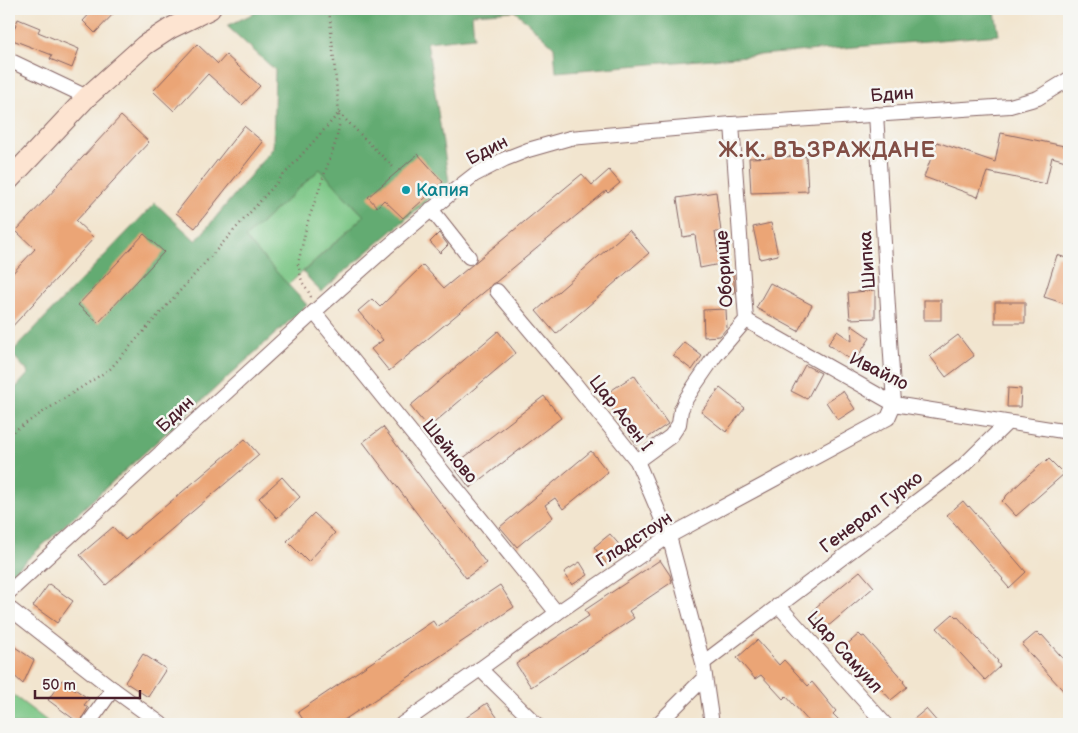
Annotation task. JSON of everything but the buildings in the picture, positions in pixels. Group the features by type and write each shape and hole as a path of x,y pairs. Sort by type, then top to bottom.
{"main road":[{"path":"9,180 87,97 145,45 171,28 209,9 222,9"}],"street":[{"path":"9,60 87,97"},
{"name":"Бдин","path":"9,592 314,312 456,189 474,175 513,156 570,138 732,124 1010,106 1038,98 1069,79"},
{"name":"Шипка","path":"876,114 894,404"},
{"name":"Оборище","path":"637,461 672,436 679,424 681,410 686,399 715,356 746,320 732,124"},
{"path":"432,210 469,257"},
{"name":"Цар Асен I","path":"497,290 637,461 669,536 702,663 712,724"},
{"name":"Шейново","path":"314,312 557,613"},
{"name":"Ивайло","path":"746,320 894,404 1007,423"},
{"name":"Гладстоун","path":"402,724 557,613 669,536 888,418 894,404"},
{"path":"1007,423 1069,432"},
{"name":"Генерал Гурко","path":"702,663 962,467 1007,423"},
{"name":"Цар Самуил","path":"778,605 885,724"},
{"path":"9,608 158,723"},
{"path":"480,669 536,724"},
{"path":"658,724 705,677"},
{"path":"88,724 113,689"}],"path":[{"path":"314,312 312,299 302,282 298,264 307,224 336,141 339,126 328,9"},
{"path":"339,113 395,169"},
{"path":"9,434 110,369 339,113"}],"green space":[{"path":"263,9 998,9 995,12 999,35 556,72 554,47 515,11 472,14 474,37 427,42 449,182 321,292 303,272 364,216 320,169 245,238 307,305 9,576 9,395 29,373 11,353 155,203 196,241 273,148 275,70 227,26"},
{"path":"320,169 364,216 288,285 245,238"},
{"path":"9,692 47,721 45,724 9,724"}],"place":[{"name":"Капия","path":"406,190"}],"district":[{"name":"Ж.К. ВЪЗРАЖДАНЕ","path":"827,149"}]}
